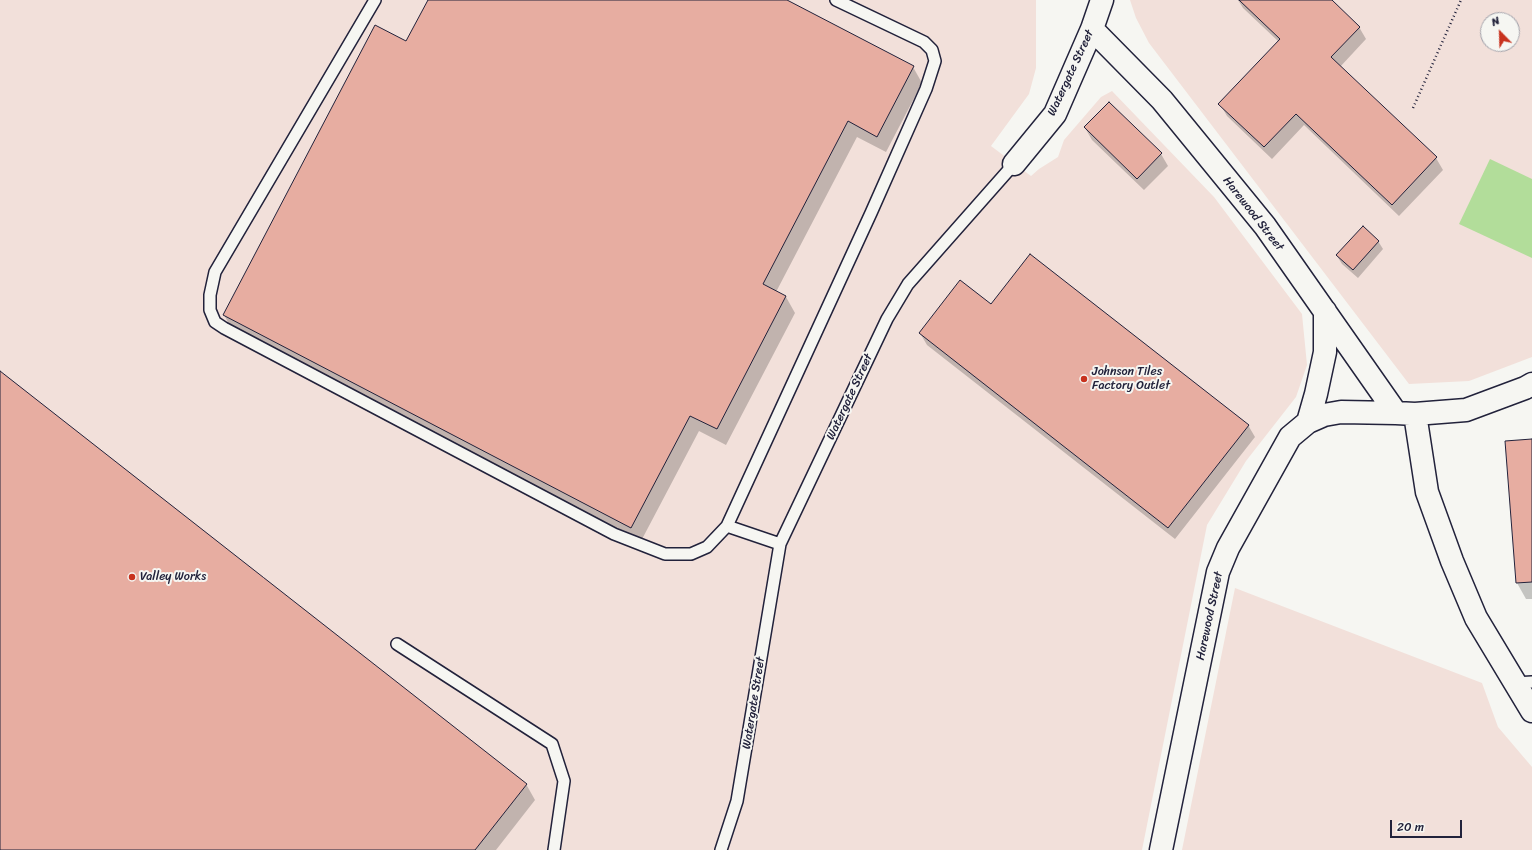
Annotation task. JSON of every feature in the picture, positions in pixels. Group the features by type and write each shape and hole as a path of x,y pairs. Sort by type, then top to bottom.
{"street":[{"name":"Watergate Street","path":"1014,164 1055,114 1092,29 1102,0"},
{"name":"Harewood Street","path":"1092,29 1162,100 1265,226 1325,311 1405,414 1427,492 1452,561 1476,618 1524,683 1532,712"},
{"path":"1308,422 1325,352 1325,311"},
{"name":"Harewood Street","path":"1161,850 1218,572 1228,548 1290,437 1308,422 1324,415 1341,412 1405,414 1466,410 1532,384"}],"lane":[{"path":"375,0 215,272 210,295 210,310 215,322 238,336 621,537 665,554 691,554 707,547 727,526 874,206 926,89 935,60 932,50 924,42 836,0"},
{"name":"Watergate Street","path":"721,850 737,801 780,544 887,319 908,284 1014,164"},
{"path":"727,526 780,544"},
{"path":"397,644 552,744 564,781 554,850"}],"path":[{"path":"1413,108 1461,0"}],"shaded area":[{"path":"0,0 1036,0 1036,68 1029,94 991,146 1031,176 1058,157 1064,140 1101,97 1112,91 1214,197 1302,314 1307,365 1296,397 1246,461 1207,525 1142,850 0,850"},
{"path":"1130,0 1532,0 1532,357 1469,381 1409,384 1149,43 1136,18"},
{"path":"1235,588 1482,683 1498,727 1532,767 1532,850 1182,850"}],"green space":[{"path":"1490,159 1532,179 1532,258 1459,224"}],"building":[{"path":"428,0 787,0 914,66 877,137 848,121 763,284 786,296 717,429 690,416 631,528 223,315 375,25 406,41"},
{"path":"1239,0 1332,0 1360,27 1331,57 1437,157 1392,205 1296,114 1264,147 1218,104 1280,39"},
{"path":"1109,102 1162,153 1137,179 1084,127"},
{"path":"1363,226 1379,241 1353,270 1336,255"},
{"name":"Johnson Tiles Factory Outlet","path":"1030,254 1249,425 1168,528 919,333 960,280 991,304"},
{"name":"Valley Works","path":"0,371 527,784 475,850 0,850"},
{"path":"1532,439 1532,582 1516,583 1505,441"}],"place":[{"name":"Johnson Tiles Factory Outlet","path":"1084,379"},
{"name":"Valley Works","path":"132,577"}]}
